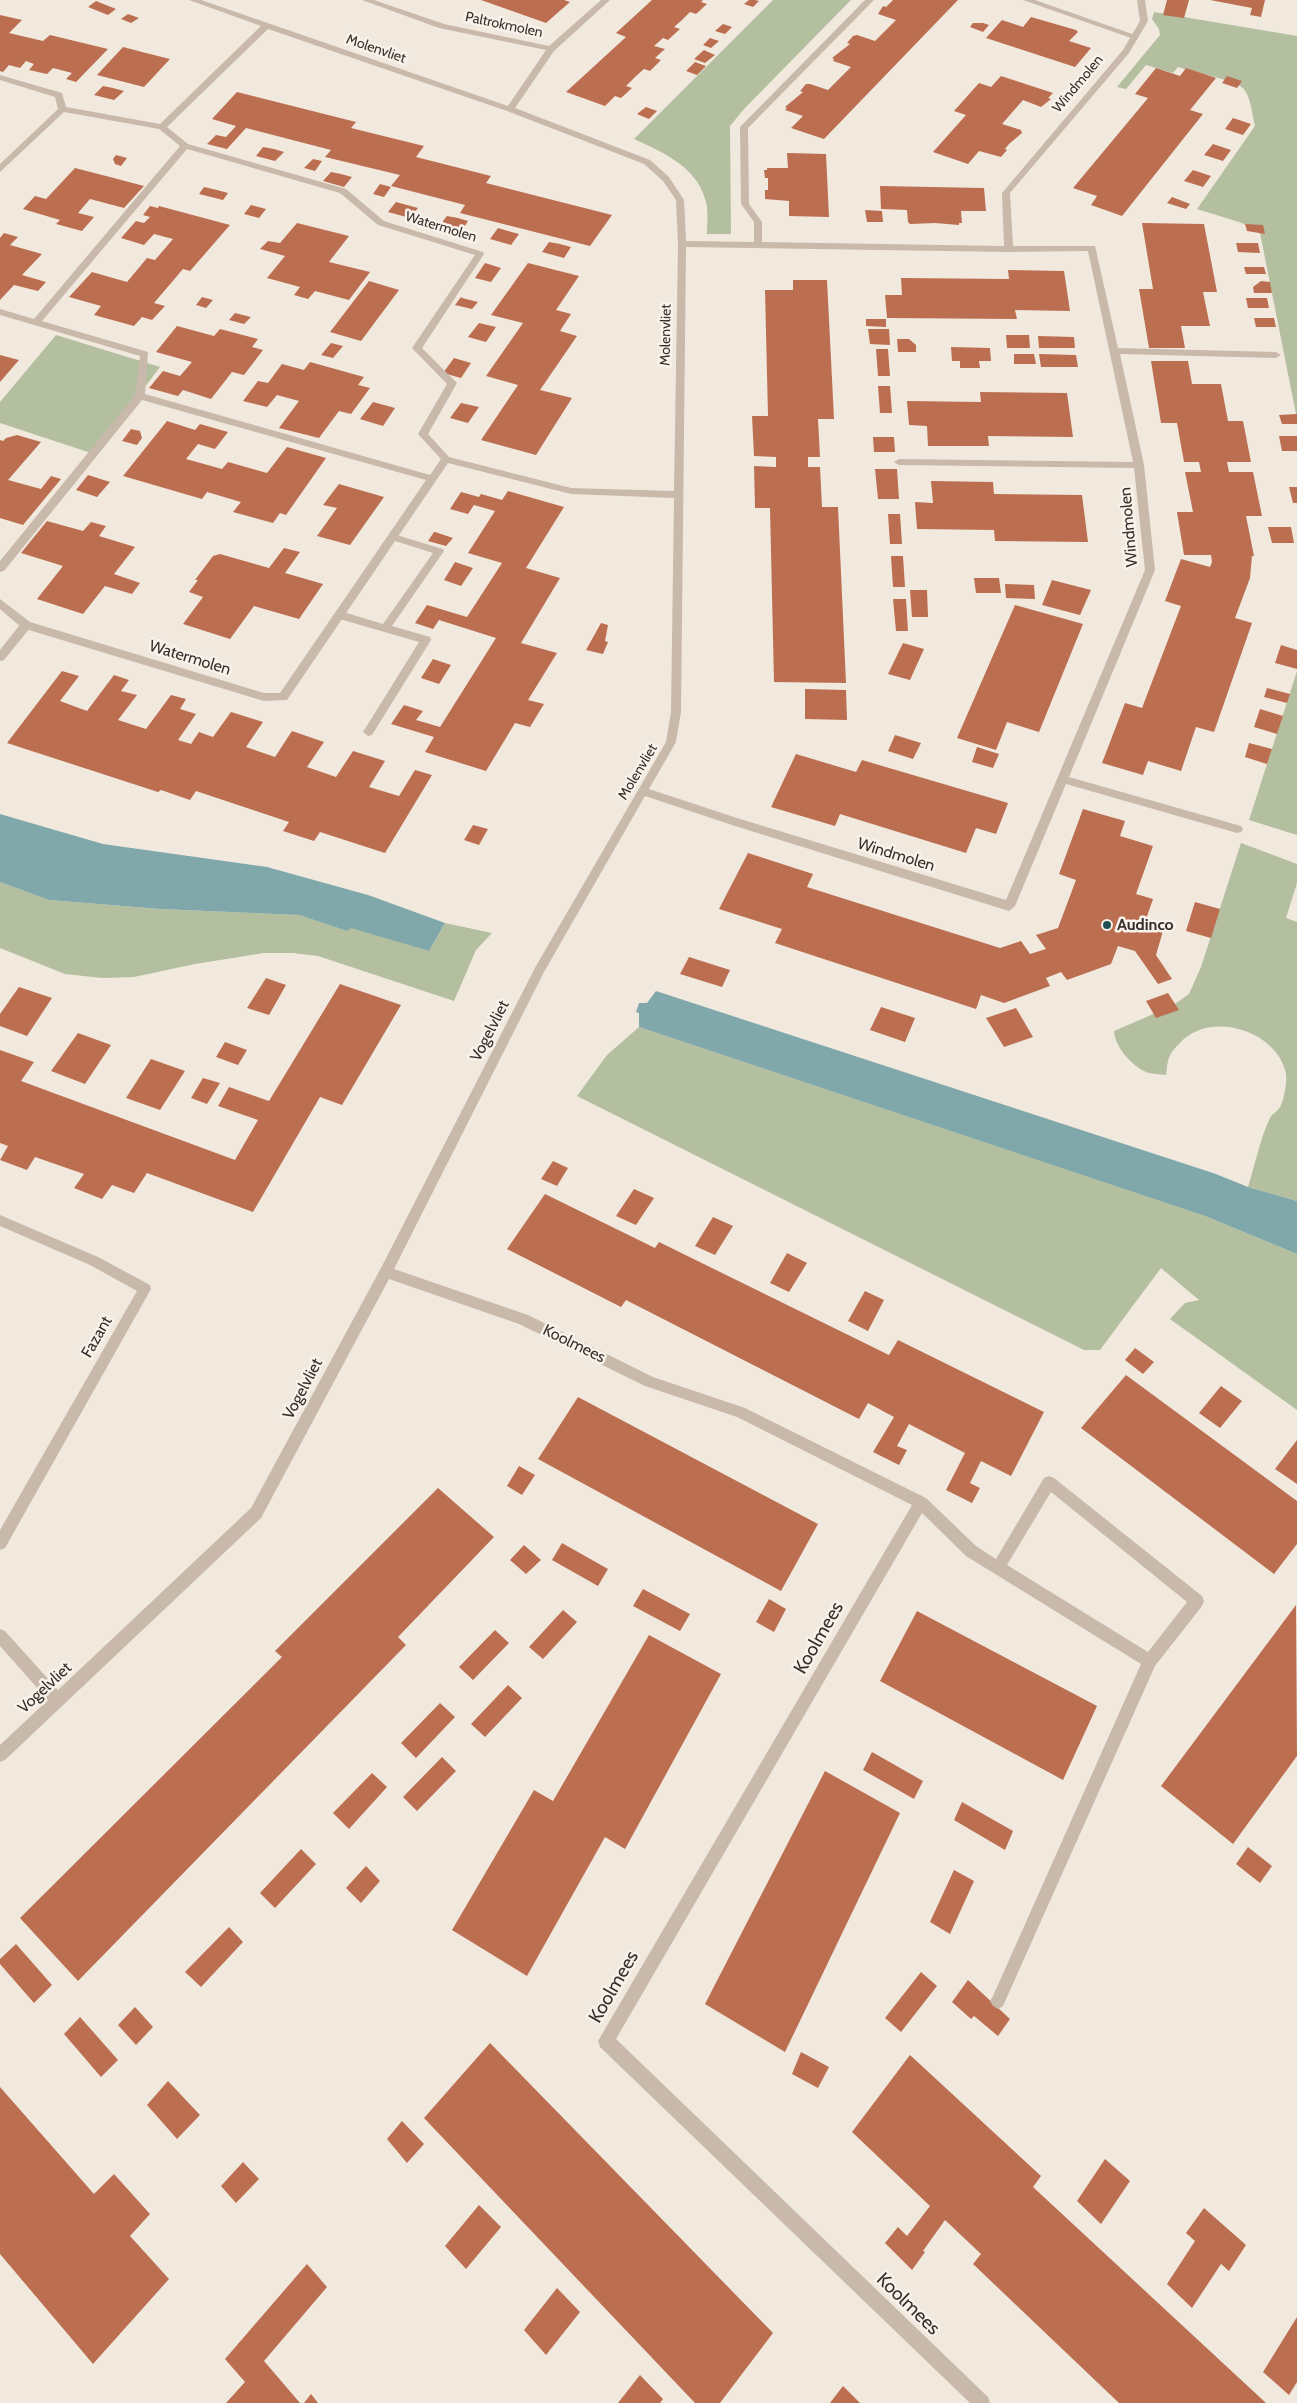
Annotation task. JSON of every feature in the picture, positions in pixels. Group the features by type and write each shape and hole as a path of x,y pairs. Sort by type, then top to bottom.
{"street":[{"name":"Molenvliet","path":"193,0 510,109 647,162 666,179 680,200 682,244 676,712 671,742 540,969"},
{"name":"Paltrokmolen","path":"366,0 442,26 551,49"},
{"name":"Paltrokmolen","path":"510,109 551,49 606,0"},
{"path":"758,246 758,222 744,204 744,126 870,0"},
{"path":"1027,0 1134,36"},
{"name":"Windmolen","path":"1009,249 1006,193 1126,51 1144,21 1141,0"},
{"path":"162,127 266,26"},
{"path":"0,77 59,95 62,109 0,169"},
{"name":"Watermolen","path":"0,603 26,625 264,697 283,697 446,460 423,434 452,384 417,348 480,254 381,223 343,191 185,146 162,127 62,109"},
{"path":"36,322 185,146"},
{"name":"Windmolen","path":"642,791 744,825 1009,906 1150,570 1139,465 1092,248 1009,249 682,244"},
{"path":"0,312 145,354 140,396 0,568"},
{"path":"1113,351 1276,355"},
{"path":"140,396 433,479"},
{"path":"446,460 571,491 679,495"},
{"name":"Windmolen","path":"899,462 1139,465"},
{"path":"385,628 439,552 393,537"},
{"path":"340,615 426,640 368,732"},
{"path":"0,657 26,625"},
{"path":"1063,779 1237,829"},
{"name":"Vogelvliet","path":"0,1755 256,1513 386,1272 540,969"},
{"name":"Fazant","path":"0,1220 94,1261 145,1289 0,1543"},
{"name":"Koolmees","path":"386,1272 523,1319 650,1382 740,1412 921,1503 971,1551 1150,1661"},
{"path":"998,1568 1049,1482 1197,1601 1150,1661 998,2001"},
{"name":"Koolmees","path":"921,1503 606,2041 982,2403"},
{"path":"0,1636 58,1700"}],"green space":[{"path":"773,0 851,0 744,109 730,126 731,234 707,234 707,207 697,182 680,164 658,150 634,139"},
{"path":"1154,12 1297,36 1297,419 1260,233 1242,223 1197,209 1255,126 1250,101 1246,92 1239,85 1178,67 1173,73 1146,65 1126,89 1117,87 1160,35 1159,29 1152,19"},
{"path":"56,335 160,367 94,454 0,423 0,402"},
{"path":"1297,671 1297,835 1249,820"},
{"path":"1241,843 1297,864 1297,883 1286,918 1297,922 1297,1201 1248,1187 1266,1126 1280,1107 1285,1091 1286,1074 1280,1059 1270,1046 1256,1036 1240,1029 1207,1028 1192,1033 1175,1048 1168,1060 1166,1075 1153,1074 1140,1069 1125,1055 1117,1043 1114,1031 1172,1006 1189,994 1201,967"},
{"path":"0,882 49,900 160,909 299,915 347,931 351,927 429,951 445,923 492,933 476,950 454,1001 318,956 293,953 264,953 195,964 134,977 102,978 65,974 0,948"},
{"path":"639,1027 1205,1216 1297,1254 1297,1410 1170,1319 1185,1303 1199,1300 1161,1268 1100,1350 1084,1350 577,1096 607,1055"}],"water":[{"path":"0,814 103,844 267,867 368,895 445,923 429,951 351,928 347,931 299,915 160,909 49,900 0,882"},
{"path":"656,991 1216,1174 1248,1187 1297,1201 1297,1254 1205,1216 639,1027 639,1013 636,1012 639,1003 647,1003"}],"building":[{"path":"481,0 564,0 570,2 546,23"},
{"path":"652,0 703,0 701,2 707,4 696,14 690,12 674,27 680,29 668,40 663,38 654,46 665,49 655,58 661,60 650,71 644,69 635,77 626,86 632,88 621,98 615,96 605,106 566,92 626,37 616,33"},
{"path":"749,0 759,1 753,7 744,4"},
{"path":"893,0 958,0 824,139 791,128 803,116 785,110 787,108 785,107 803,92 800,91 806,84 828,90 851,67 833,61 834,59 832,58 850,44 847,43 853,36 857,35 875,41 896,20 878,14 883,6 886,7"},
{"path":"1167,0 1189,0 1184,18 1163,15"},
{"path":"1210,0 1265,0 1261,17 1250,15 1252,8"},
{"path":"96,1 116,9 108,15 88,7"},
{"path":"128,14 139,18 131,23 121,19"},
{"path":"0,15 22,20 9,33 43,41 50,35 108,49 76,82 66,79 72,73 53,68 47,74 29,70 34,64 26,61 20,68 9,65 3,72 0,71"},
{"path":"1031,17 1076,30 1078,32 1069,41 1091,48 1075,67 986,38 1002,20 1023,27"},
{"path":"973,23 989,25 983,32 970,27"},
{"path":"723,24 732,27 725,34 715,31"},
{"path":"710,38 719,41 711,48 703,45"},
{"path":"123,47 170,59 144,87 97,75"},
{"path":"704,50 715,55 705,63 694,59"},
{"path":"695,62 706,66 697,75 686,71"},
{"path":"1156,68 1180,76 1186,68 1216,78 1190,110 1203,114 1122,216 1091,205 1097,196 1073,188 1148,98 1135,94"},
{"path":"1001,76 1053,93 1048,98 1051,99 1041,107 1023,100 1002,124 1021,130 1022,133 1009,144 1001,157 979,151 968,164 933,152 966,115 954,111 979,83 991,87"},
{"path":"1227,76 1242,81 1237,88 1222,83"},
{"path":"103,86 124,91 114,100 94,95"},
{"path":"237,92 356,122 351,128 424,146 416,157 491,176 486,183 612,215 590,246 460,213 465,205 391,186 400,175 325,157 331,150 246,128 227,149 207,144 216,135 226,137 236,126 212,119"},
{"path":"646,107 657,111 649,119 637,114"},
{"path":"1233,118 1251,124 1243,135 1225,129"},
{"path":"1213,144 1231,150 1223,161 1204,155"},
{"path":"263,147 284,152 275,161 256,156"},
{"path":"787,153 826,154 829,217 789,216 789,201 765,199 765,190 768,190 768,178 765,178 764,170 767,170 767,168 788,168"},
{"path":"116,155 127,158 121,166 115,164 113,159"},
{"path":"313,159 322,161 315,171 304,168"},
{"path":"75,168 144,186 124,208 90,199 78,213 94,217 82,231 56,224 60,220 23,209 35,196 46,199"},
{"path":"1193,170 1211,176 1203,187 1184,181"},
{"path":"331,172 352,177 344,187 323,181"},
{"path":"380,184 391,187 384,197 373,194"},
{"path":"880,186 984,188 986,211 961,211 962,223 959,223 959,225 935,223 910,224 908,222 907,210 881,209"},
{"path":"204,187 228,193 223,200 199,194"},
{"path":"1172,197 1190,204 1186,209 1167,203"},
{"path":"396,202 418,208 410,218 388,212"},
{"path":"251,205 266,209 259,218 244,214"},
{"path":"150,206 158,208 159,206 230,225 190,271 183,269 154,303 165,306 152,320 142,317 134,326 94,315 101,306 69,297 92,272 127,282 147,258 155,260 173,239 154,234 144,245 121,238 136,221 144,223 150,217 143,215"},
{"path":"865,210 882,211 883,222 867,222"},
{"path":"447,216 468,221 461,232 439,226"},
{"path":"297,223 349,236 329,262 370,272 349,300 315,291 308,299 294,295 300,287 267,278 285,256 260,249 268,241 280,243"},
{"path":"1142,223 1204,224 1217,292 1203,292 1210,326 1181,326 1185,348 1149,348 1139,289 1153,289"},
{"path":"1245,224 1263,225 1265,234 1247,231"},
{"path":"498,228 519,234 511,245 490,239"},
{"path":"4,233 18,237 10,245 42,254 22,275 46,282 38,291 14,285 0,300 0,238"},
{"path":"549,242 571,247 564,258 542,252"},
{"path":"1236,243 1258,243 1260,253 1238,252"},
{"path":"485,263 501,268 491,282 475,278"},
{"path":"528,263 579,276 556,310 571,314 560,331 577,336 540,390 572,398 536,455 481,440 518,385 486,376 523,323 491,315"},
{"path":"1244,267 1264,267 1266,274 1246,274"},
{"path":"1008,270 1064,271 1070,311 1015,310 1017,319 887,318 885,295 902,295 901,278 1009,279"},
{"path":"793,280 827,280 834,419 818,419 820,457 808,457 808,467 820,467 822,507 838,507 846,683 774,682 770,508 755,508 754,466 776,467 776,457 754,456 752,416 768,416 765,290 793,290"},
{"path":"369,281 399,290 361,341 330,332"},
{"path":"1261,281 1270,282 1272,293 1254,293 1253,287"},
{"path":"202,297 213,300 206,308 196,305"},
{"path":"461,297 478,302 472,309 455,305"},
{"path":"1246,298 1267,298 1269,308 1248,308"},
{"path":"235,313 251,317 244,324 229,320"},
{"path":"1254,318 1274,318 1276,327 1256,327"},
{"path":"866,319 886,319 886,327 866,326"},
{"path":"479,323 496,327 486,342 468,337"},
{"path":"177,326 214,336 220,329 258,339 252,347 263,350 244,375 232,372 211,399 183,390 178,396 149,388 163,371 180,376 192,362 156,352"},
{"path":"868,329 889,329 890,345 870,344"},
{"path":"1006,335 1029,335 1030,348 1007,348"},
{"path":"1038,336 1074,337 1075,348 1039,348"},
{"path":"897,339 909,339 916,345 916,352 898,352"},
{"path":"331,343 343,346 333,358 321,355"},
{"path":"951,347 990,348 991,361 979,361 980,368 960,368 960,361 952,361"},
{"path":"876,349 888,349 890,376 878,376"},
{"path":"1014,354 1034,354 1036,364 1014,364"},
{"path":"1039,354 1076,355 1078,367 1041,367"},
{"path":"0,355 19,360 0,382"},
{"path":"454,358 471,363 461,378 443,373"},
{"path":"1151,361 1188,361 1192,384 1221,384 1228,421 1243,421 1251,462 1227,462 1229,472 1253,472 1262,516 1246,516 1254,556 1252,556 1250,578 1235,618 1252,623 1214,732 1196,727 1181,771 1148,761 1143,775 1102,763 1125,703 1142,708 1181,606 1165,601 1181,559 1210,567 1212,562 1211,555 1184,555 1177,512 1193,512 1185,472 1201,472 1199,462 1184,462 1177,423 1161,423"},
{"path":"310,362 364,377 358,385 370,388 351,414 339,411 319,438 279,428 299,401 277,395 267,407 243,401 258,381 268,383 282,364 304,370"},
{"path":"878,386 890,386 892,413 880,413"},
{"path":"980,392 1067,393 1073,437 988,436 989,446 928,446 927,426 909,425 907,401 981,402"},
{"path":"373,402 395,408 383,426 360,419"},
{"path":"461,403 479,407 468,423 450,418"},
{"path":"1297,414 1297,424 1282,424 1279,415"},
{"path":"167,421 195,430 200,424 228,432 215,449 198,444 186,459 222,469 228,462 267,473 287,447 326,458 286,515 280,513 273,523 233,512 241,502 207,492 202,499 123,476"},
{"path":"131,429 140,431 142,438 137,445 122,441"},
{"path":"17,435 41,442 8,480 41,489 51,476 61,479 23,525 0,518 0,440 3,441 6,438"},
{"path":"1279,436 1297,436 1297,451 1282,451"},
{"path":"873,437 894,437 895,452 874,452"},
{"path":"875,469 897,469 899,499 878,499"},
{"path":"88,475 110,482 97,497 76,490"},
{"path":"931,481 993,482 994,494 1082,495 1088,542 995,541 994,530 917,529 915,502 933,503"},
{"path":"339,484 384,497 350,545 317,536 337,508 323,505"},
{"path":"1289,487 1297,487 1297,503 1293,503"},
{"path":"508,491 564,507 526,568 560,578 521,643 557,653 528,700 544,704 530,727 515,723 486,771 425,752 434,737 391,724 404,705 423,711 416,720 440,727 496,638 439,620 433,629 415,623 427,605 467,617 502,563 468,553 495,511 474,505 468,514 450,509 461,492 479,497 481,494 502,500"},
{"path":"888,514 900,514 902,544 890,544"},
{"path":"47,521 83,531 91,522 106,526 99,536 135,547 114,574 140,583 132,594 105,586 83,614 37,599 63,566 21,553"},
{"path":"1268,527 1291,527 1294,543 1272,543"},
{"path":"434,532 453,538 446,546 428,541"},
{"path":"284,548 300,552 285,573 323,584 299,619 254,606 230,639 183,624 203,597 189,592 198,580 195,580 213,556 220,554 269,568"},
{"path":"891,556 903,556 905,587 893,587"},
{"path":"455,562 473,568 461,586 444,580"},
{"path":"974,578 999,578 1001,593 976,593"},
{"path":"1052,580 1091,590 1080,615 1042,605"},
{"path":"1005,584 1034,585 1035,599 1006,598"},
{"path":"910,590 927,590 928,617 912,617"},
{"path":"893,599 906,599 908,631 896,631"},
{"path":"1015,605 1083,624 1039,732 1007,722 996,750 957,738"},
{"path":"601,623 608,625 605,641 608,642 603,654 586,650"},
{"path":"903,643 924,649 910,680 888,674"},
{"path":"1281,645 1297,650 1297,669 1275,663"},
{"path":"433,659 451,665 439,684 421,678"},
{"path":"62,671 79,676 60,701 87,711 114,675 129,680 121,691 137,695 118,720 146,729 171,695 186,699 180,709 196,714 178,740 191,744 199,732 213,737 231,712 263,722 246,747 275,757 292,731 324,742 307,767 336,777 353,751 385,761 369,787 399,796 415,770 432,775 385,853 320,832 314,841 283,831 289,822 196,791 190,800 161,790 158,792 7,743"},
{"path":"1267,688 1290,694 1287,703 1264,697"},
{"path":"805,689 846,690 847,720 805,719"},
{"path":"1260,709 1283,716 1277,734 1254,727"},
{"path":"895,735 921,743 913,759 888,751"},
{"path":"1249,743 1272,749 1267,764 1245,757"},
{"path":"977,747 999,754 993,768 972,762"},
{"path":"796,754 856,772 862,760 1008,803 996,834 976,828 966,853 840,814 835,826 771,807"},
{"path":"1083,809 1125,821 1120,836 1153,846 1136,894 1153,899 1144,925 1163,931 1156,955 1172,979 1158,984 1135,951 1118,946 1111,964 1067,980 1061,972 1046,978 1050,986 1004,1003 981,995 976,1009 775,943 782,929 719,909 748,853 813,874 807,887 1000,948 1021,941 1030,954 1046,949 1036,935 1058,928 1076,880 1059,874"},
{"path":"473,825 488,829 479,845 464,840"},
{"path":"1195,902 1220,909 1211,938 1186,931"},
{"path":"689,957 730,970 722,987 680,974"},
{"path":"266,978 286,985 269,1015 247,1008"},
{"path":"340,984 401,1005 342,1105 320,1097 253,1212 147,1173 134,1193 112,1185 102,1199 74,1188 84,1174 35,1157 27,1170 0,1160 8,1146 0,1143 0,1050 34,1062 21,1081 235,1160 258,1120 218,1106 229,1087 269,1101"},
{"path":"19,987 52,998 27,1036 0,1026 0,1014"},
{"path":"1168,993 1179,1010 1156,1018 1146,1001"},
{"path":"881,1007 915,1018 905,1042 870,1030"},
{"path":"1016,1008 1033,1037 1004,1047 986,1018"},
{"path":"78,1033 111,1045 85,1084 51,1071"},
{"path":"225,1042 247,1050 238,1065 216,1057"},
{"path":"151,1059 185,1071 160,1110 126,1098"},
{"path":"203,1078 220,1083 207,1104 191,1098"},
{"path":"553,1161 568,1168 557,1186 541,1179"},
{"path":"634,1189 654,1198 636,1225 616,1216"},
{"path":"545,1194 655,1248 659,1242 889,1355 898,1340 1044,1412 1011,1476 981,1461 970,1483 980,1488 972,1503 946,1490 965,1453 909,1424 897,1446 907,1450 899,1465 873,1452 894,1417 868,1403 859,1419 626,1300 621,1307 507,1249"},
{"path":"713,1217 733,1226 715,1255 695,1246"},
{"path":"787,1253 807,1263 789,1292 770,1283"},
{"path":"865,1291 884,1300 868,1331 848,1321"},
{"path":"1135,1348 1154,1362 1143,1374 1125,1360"},
{"path":"1126,1375 1297,1501 1297,1544 1274,1574 1081,1428"},
{"path":"1221,1386 1242,1401 1220,1428 1199,1413"},
{"path":"578,1397 818,1524 781,1591 538,1459"},
{"path":"1297,1440 1297,1484 1275,1469"},
{"path":"519,1466 535,1475 522,1495 507,1486"},
{"path":"438,1488 494,1537 398,1637 406,1645 78,1981 20,1918 282,1657 275,1651"},
{"path":"562,1543 608,1569 598,1586 552,1560"},
{"path":"524,1545 541,1560 526,1574 510,1560"},
{"path":"643,1589 690,1614 680,1631 633,1606"},
{"path":"769,1599 786,1609 774,1632 756,1622"},
{"path":"1296,1605 1297,1756 1233,1844 1161,1786"},
{"path":"563,1610 577,1622 543,1659 529,1647"},
{"path":"917,1611 1097,1706 1063,1780 880,1681"},
{"path":"495,1630 509,1643 473,1680 459,1667"},
{"path":"649,1635 721,1674 625,1849 605,1837 527,1976 452,1930 534,1790 553,1801"},
{"path":"508,1685 522,1698 485,1737 471,1724"},
{"path":"440,1703 455,1717 416,1758 401,1743"},
{"path":"872,1752 923,1781 914,1799 863,1770"},
{"path":"442,1757 456,1771 417,1811 403,1797"},
{"path":"825,1771 900,1813 785,2052 705,2004"},
{"path":"372,1773 387,1787 349,1829 333,1813"},
{"path":"962,1802 1013,1831 1005,1850 954,1820"},
{"path":"1248,1847 1272,1866 1260,1883 1236,1864"},
{"path":"301,1849 316,1864 275,1908 260,1893"},
{"path":"366,1866 380,1881 361,1903 346,1888"},
{"path":"954,1870 974,1881 950,1934 930,1922"},
{"path":"229,1927 243,1942 201,1987 185,1972"},
{"path":"16,1944 52,1985 34,2003 0,1964 0,1959"},
{"path":"921,1972 937,1986 901,2032 885,2018"},
{"path":"968,1980 1010,2019 998,2036 974,2016 971,2019 952,2002"},
{"path":"135,2007 153,2027 136,2045 118,2025"},
{"path":"80,2017 118,2060 101,2077 64,2034"},
{"path":"490,2043 773,2333 720,2403 695,2403 424,2118"},
{"path":"801,2052 829,2067 818,2088 792,2074"},
{"path":"910,2055 1041,2176 1033,2187 1266,2403 1119,2403 973,2264 981,2254 945,2220 912,2270 885,2243 898,2227 907,2236 930,2206 852,2132"},
{"path":"168,2081 200,2115 177,2139 147,2105"},
{"path":"0,2087 94,2194 114,2174 150,2214 130,2236 169,2279 93,2364 0,2254"},
{"path":"402,2121 424,2144 407,2163 387,2139"},
{"path":"1105,2159 1130,2181 1101,2224 1077,2201"},
{"path":"243,2162 259,2179 236,2203 221,2186"},
{"path":"479,2205 501,2227 466,2269 445,2246"},
{"path":"1204,2208 1246,2245 1229,2271 1221,2264 1192,2308 1167,2284 1195,2241 1186,2233"},
{"path":"307,2264 327,2287 264,2361 300,2403 226,2403 245,2382 225,2359"},
{"path":"557,2288 580,2312 546,2355 524,2330"},
{"path":"1297,2317 1297,2382 1289,2395 1263,2372"},
{"path":"640,2375 663,2399 660,2403 618,2403"},
{"path":"843,2386 860,2403 830,2403"},
{"path":"311,2394 318,2403 304,2403"}],"place":[{"name":"Audinco","path":"1107,925"}]}
